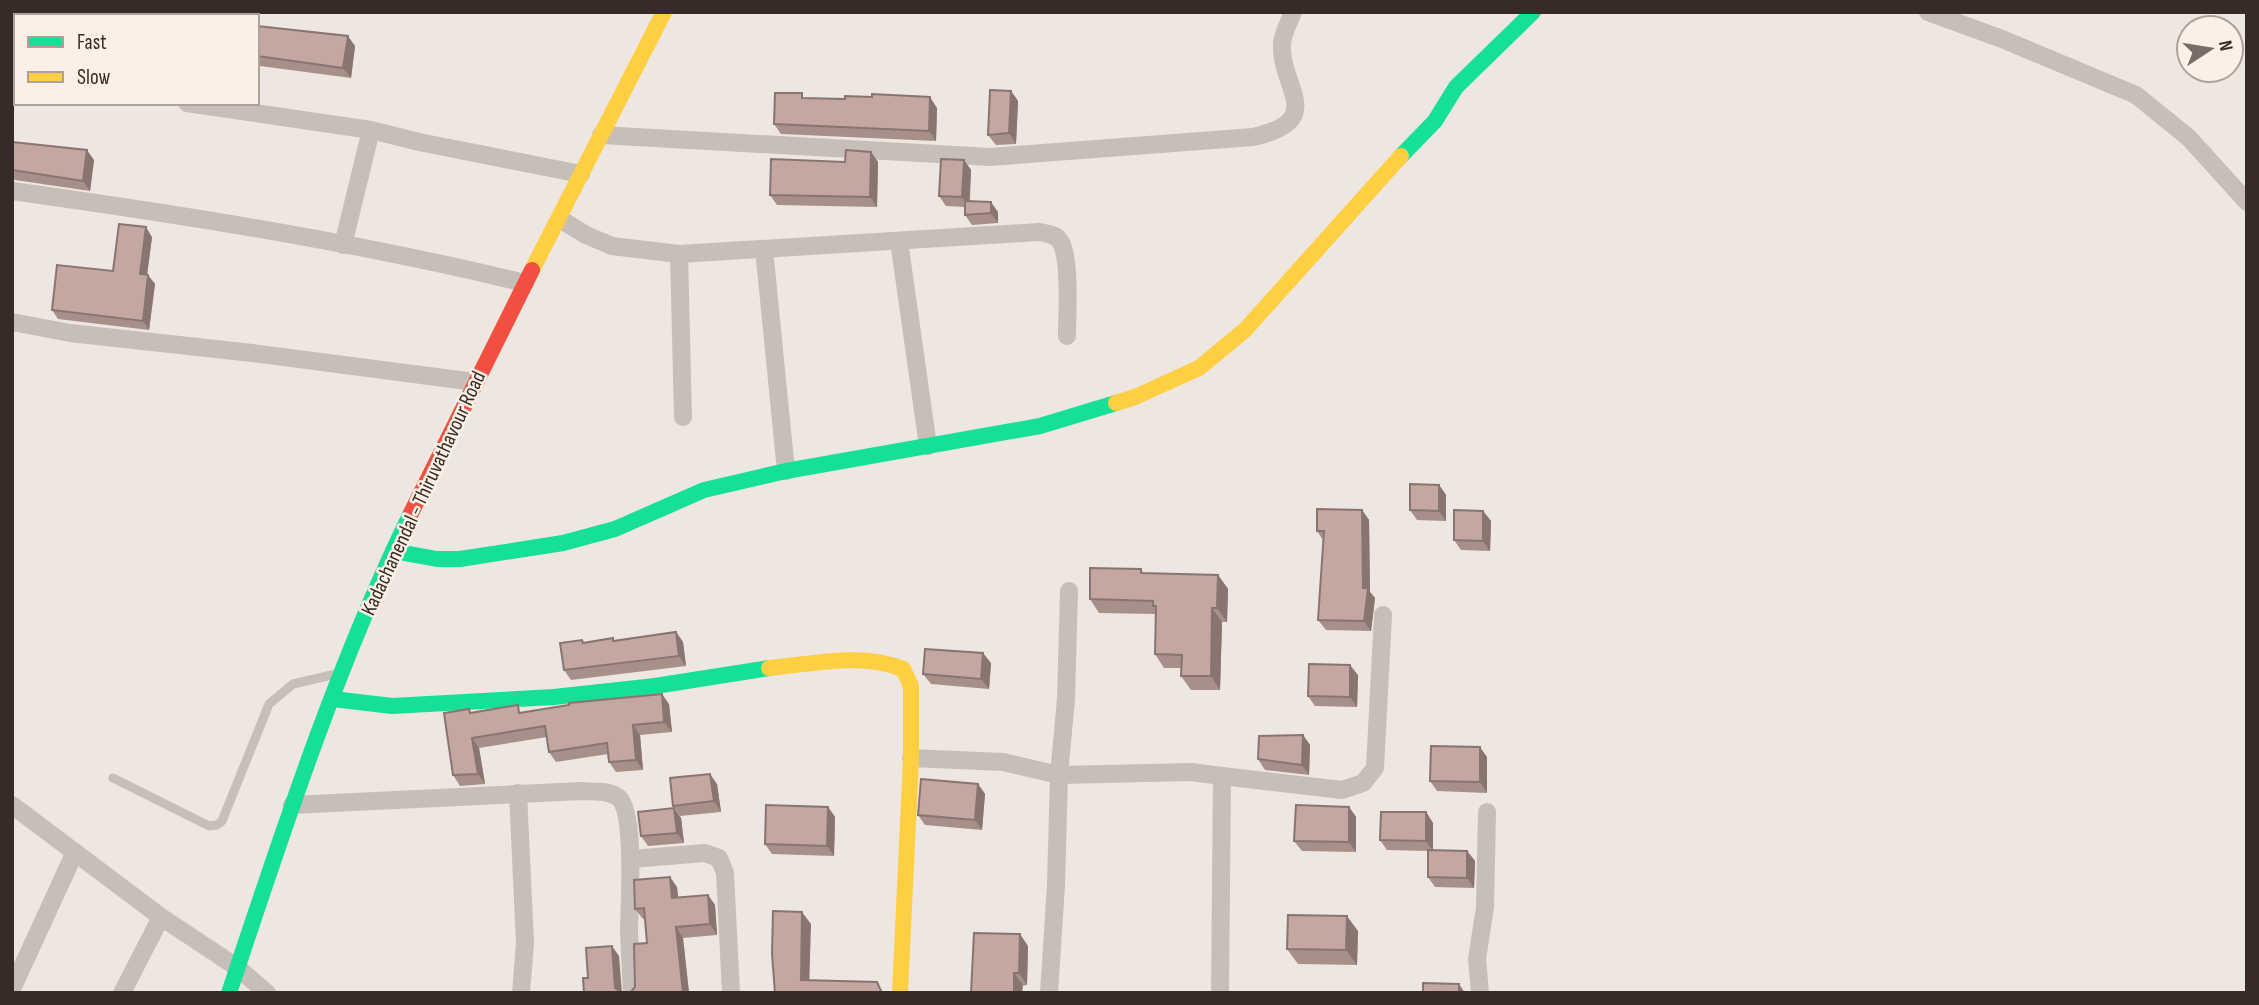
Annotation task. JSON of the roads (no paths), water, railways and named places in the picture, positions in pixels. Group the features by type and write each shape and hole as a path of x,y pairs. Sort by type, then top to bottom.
{"street":[{"name":"Kadachanendal - Thiruvathavour Road","path":"229,993 292,804 376,585 475,382 664,12"},
{"path":"601,135 990,157 1253,137 1273,133 1285,125 1296,106 1282,45 1293,12"},
{"path":"393,551 437,559 460,559 563,543 615,529 704,490 786,471 1040,426 1135,397 1199,368 1245,330 1366,193 1435,121 1456,86 1533,12"},
{"path":"1928,12 2002,39 2136,95 2189,138 2247,202"},
{"path":"201,105 372,130 580,174"},
{"path":"342,245 372,130"},
{"path":"12,191 234,224 436,262 525,283"},
{"path":"560,219 586,235 612,246 680,254 1040,232 1055,235 1066,256 1068,336"},
{"path":"899,241 928,446"},
{"path":"764,249 786,471"},
{"path":"680,254 683,417"},
{"path":"12,322 70,333 253,353 475,382"},
{"path":"1049,993 1059,775 1066,699 1069,591"},
{"path":"911,758 1003,762 1059,775 1191,772 1342,790 1363,783 1375,768 1383,615"},
{"path":"333,699 392,706 541,698 655,686 761,669 847,661 886,662 903,669 911,686 911,758 900,993"},
{"path":"1220,993 1222,776"},
{"path":"292,804 518,793 607,792 620,799 626,810 631,859 629,933 632,993"},
{"path":"518,793 526,943 521,993"},
{"path":"12,805 161,916 238,968 267,993"},
{"path":"1480,993 1477,958 1485,907 1487,812"},
{"path":"12,989 75,852"},
{"path":"631,859 705,853 719,858 725,873 731,993"},
{"path":"122,993 161,916"}],"lane":[{"path":"113,778 209,826 217,825 222,821 270,704 293,684 343,672"}]}
